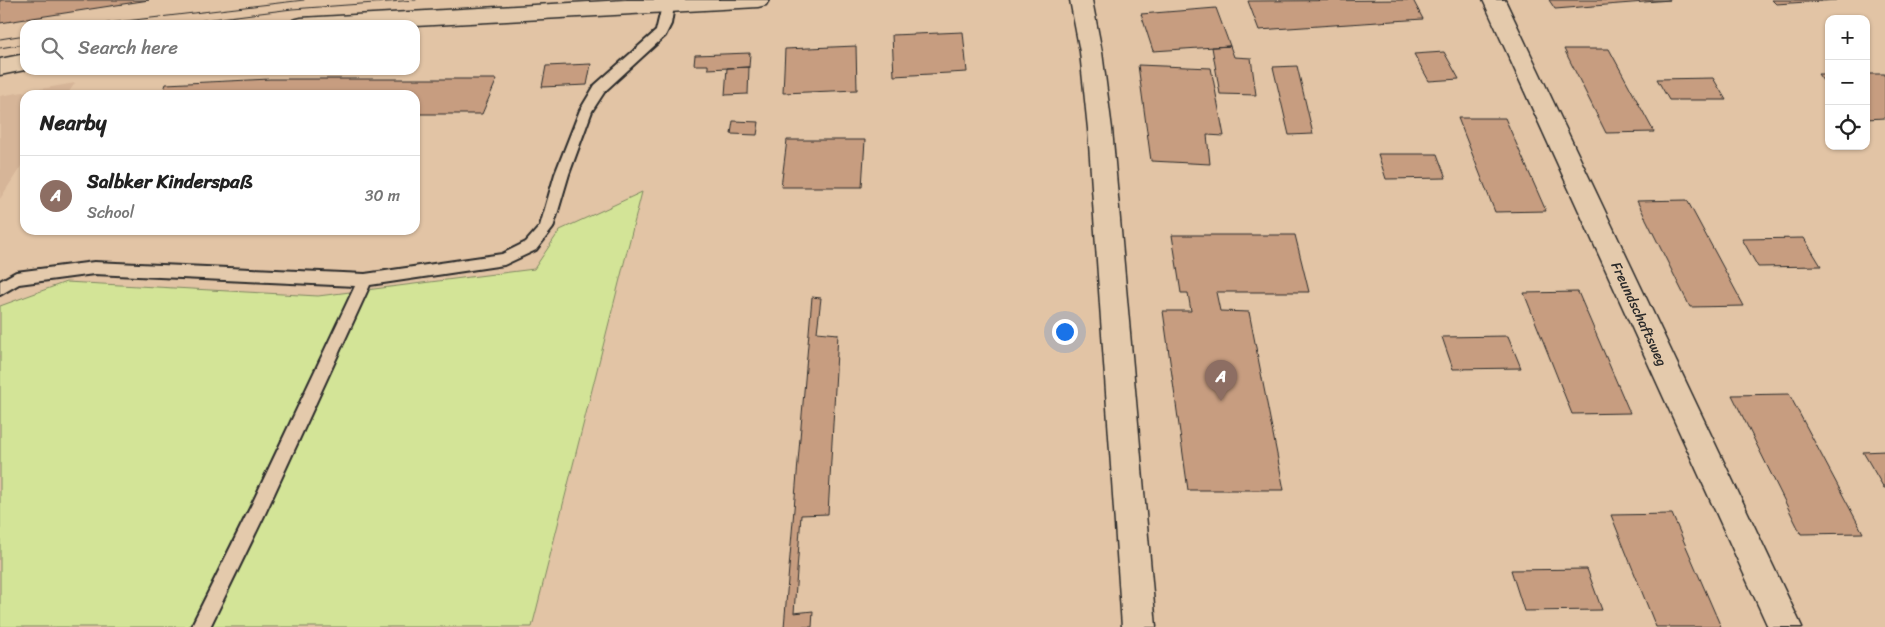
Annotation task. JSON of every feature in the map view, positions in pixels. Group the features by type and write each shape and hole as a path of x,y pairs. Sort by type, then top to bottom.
{"street":[{"path":"370,20 758,0"},
{"path":"1080,0 1092,52 1100,130 1139,627"},
{"name":"Freundschaftsweg","path":"1494,0 1785,627"},
{"path":"0,67 20,63"}],"lane":[{"path":"0,289 16,278 94,268 365,280 504,259 531,246 546,228 562,174 586,110 600,88 660,33 665,24 668,6"},
{"path":"200,627 365,280"}],"shaded area":[{"path":"75,83 70,90 35,90"},
{"path":"20,93 20,168 0,199 0,96"}],"green space":[{"path":"642,192 532,627 0,627 0,306 66,282 318,296 534,269 560,230"}],"building":[{"path":"0,0 149,0 0,23"},
{"path":"1413,0 1423,19 1259,30 1248,1"},
{"path":"1549,0 1670,0 1555,9"},
{"path":"1772,0 1837,0 1776,4"},
{"path":"1216,8 1230,46 1153,51 1141,14"},
{"path":"963,32 967,72 894,76 892,35"},
{"path":"856,46 857,90 783,93 785,49"},
{"path":"1230,46 1234,57 1251,58 1256,95 1220,94 1212,47"},
{"path":"1564,49 1609,49 1654,132 1606,133"},
{"path":"1444,52 1459,79 1429,81 1414,54"},
{"path":"750,53 749,67 708,69 708,65 694,65 695,55"},
{"path":"591,64 587,85 542,87 546,66"},
{"path":"1138,65 1211,68 1224,136 1207,135 1210,164 1151,161"},
{"path":"1297,66 1313,134 1289,135 1273,67"},
{"path":"749,67 748,94 725,95 727,68"},
{"path":"1818,74 1825,74 1825,84"},
{"path":"1870,74 1885,74 1885,118 1870,119"},
{"path":"1713,78 1726,100 1669,100 1657,79"},
{"path":"270,79 497,79 482,114 420,114 420,90 164,90 166,84"},
{"path":"1458,118 1505,118 1546,211 1495,212"},
{"path":"733,121 759,122 757,135 731,134"},
{"path":"787,140 865,140 862,187 781,187"},
{"path":"1378,154 1437,154 1446,178 1386,179"},
{"path":"1687,200 1744,306 1690,307 1637,201"},
{"path":"1172,235 1295,235 1309,292 1216,292 1220,311 1249,312 1284,490 1188,490 1163,311 1191,311 1188,293 1181,293"},
{"path":"1804,238 1821,266 1758,267 1742,239"},
{"path":"1578,292 1630,413 1572,414 1524,293"},
{"path":"812,297 821,298 817,332 838,334 828,514 801,515 794,613 813,611 812,627 784,627"},
{"path":"1508,336 1521,368 1453,369 1442,337"},
{"path":"1789,394 1863,533 1801,534 1732,395"},
{"path":"1885,451 1885,488 1884,488 1863,452"},
{"path":"1672,514 1721,627 1656,627 1611,515"},
{"path":"1587,569 1602,610 1524,611 1511,570"}],"tram line":[{"path":"134,20 304,0"},
{"path":"205,20 292,9 416,0"},
{"path":"0,39 20,36"},
{"path":"0,48 20,45"}],"place":[{"name":"Salbker Kinderspaß","path":"1221,401"}]}
